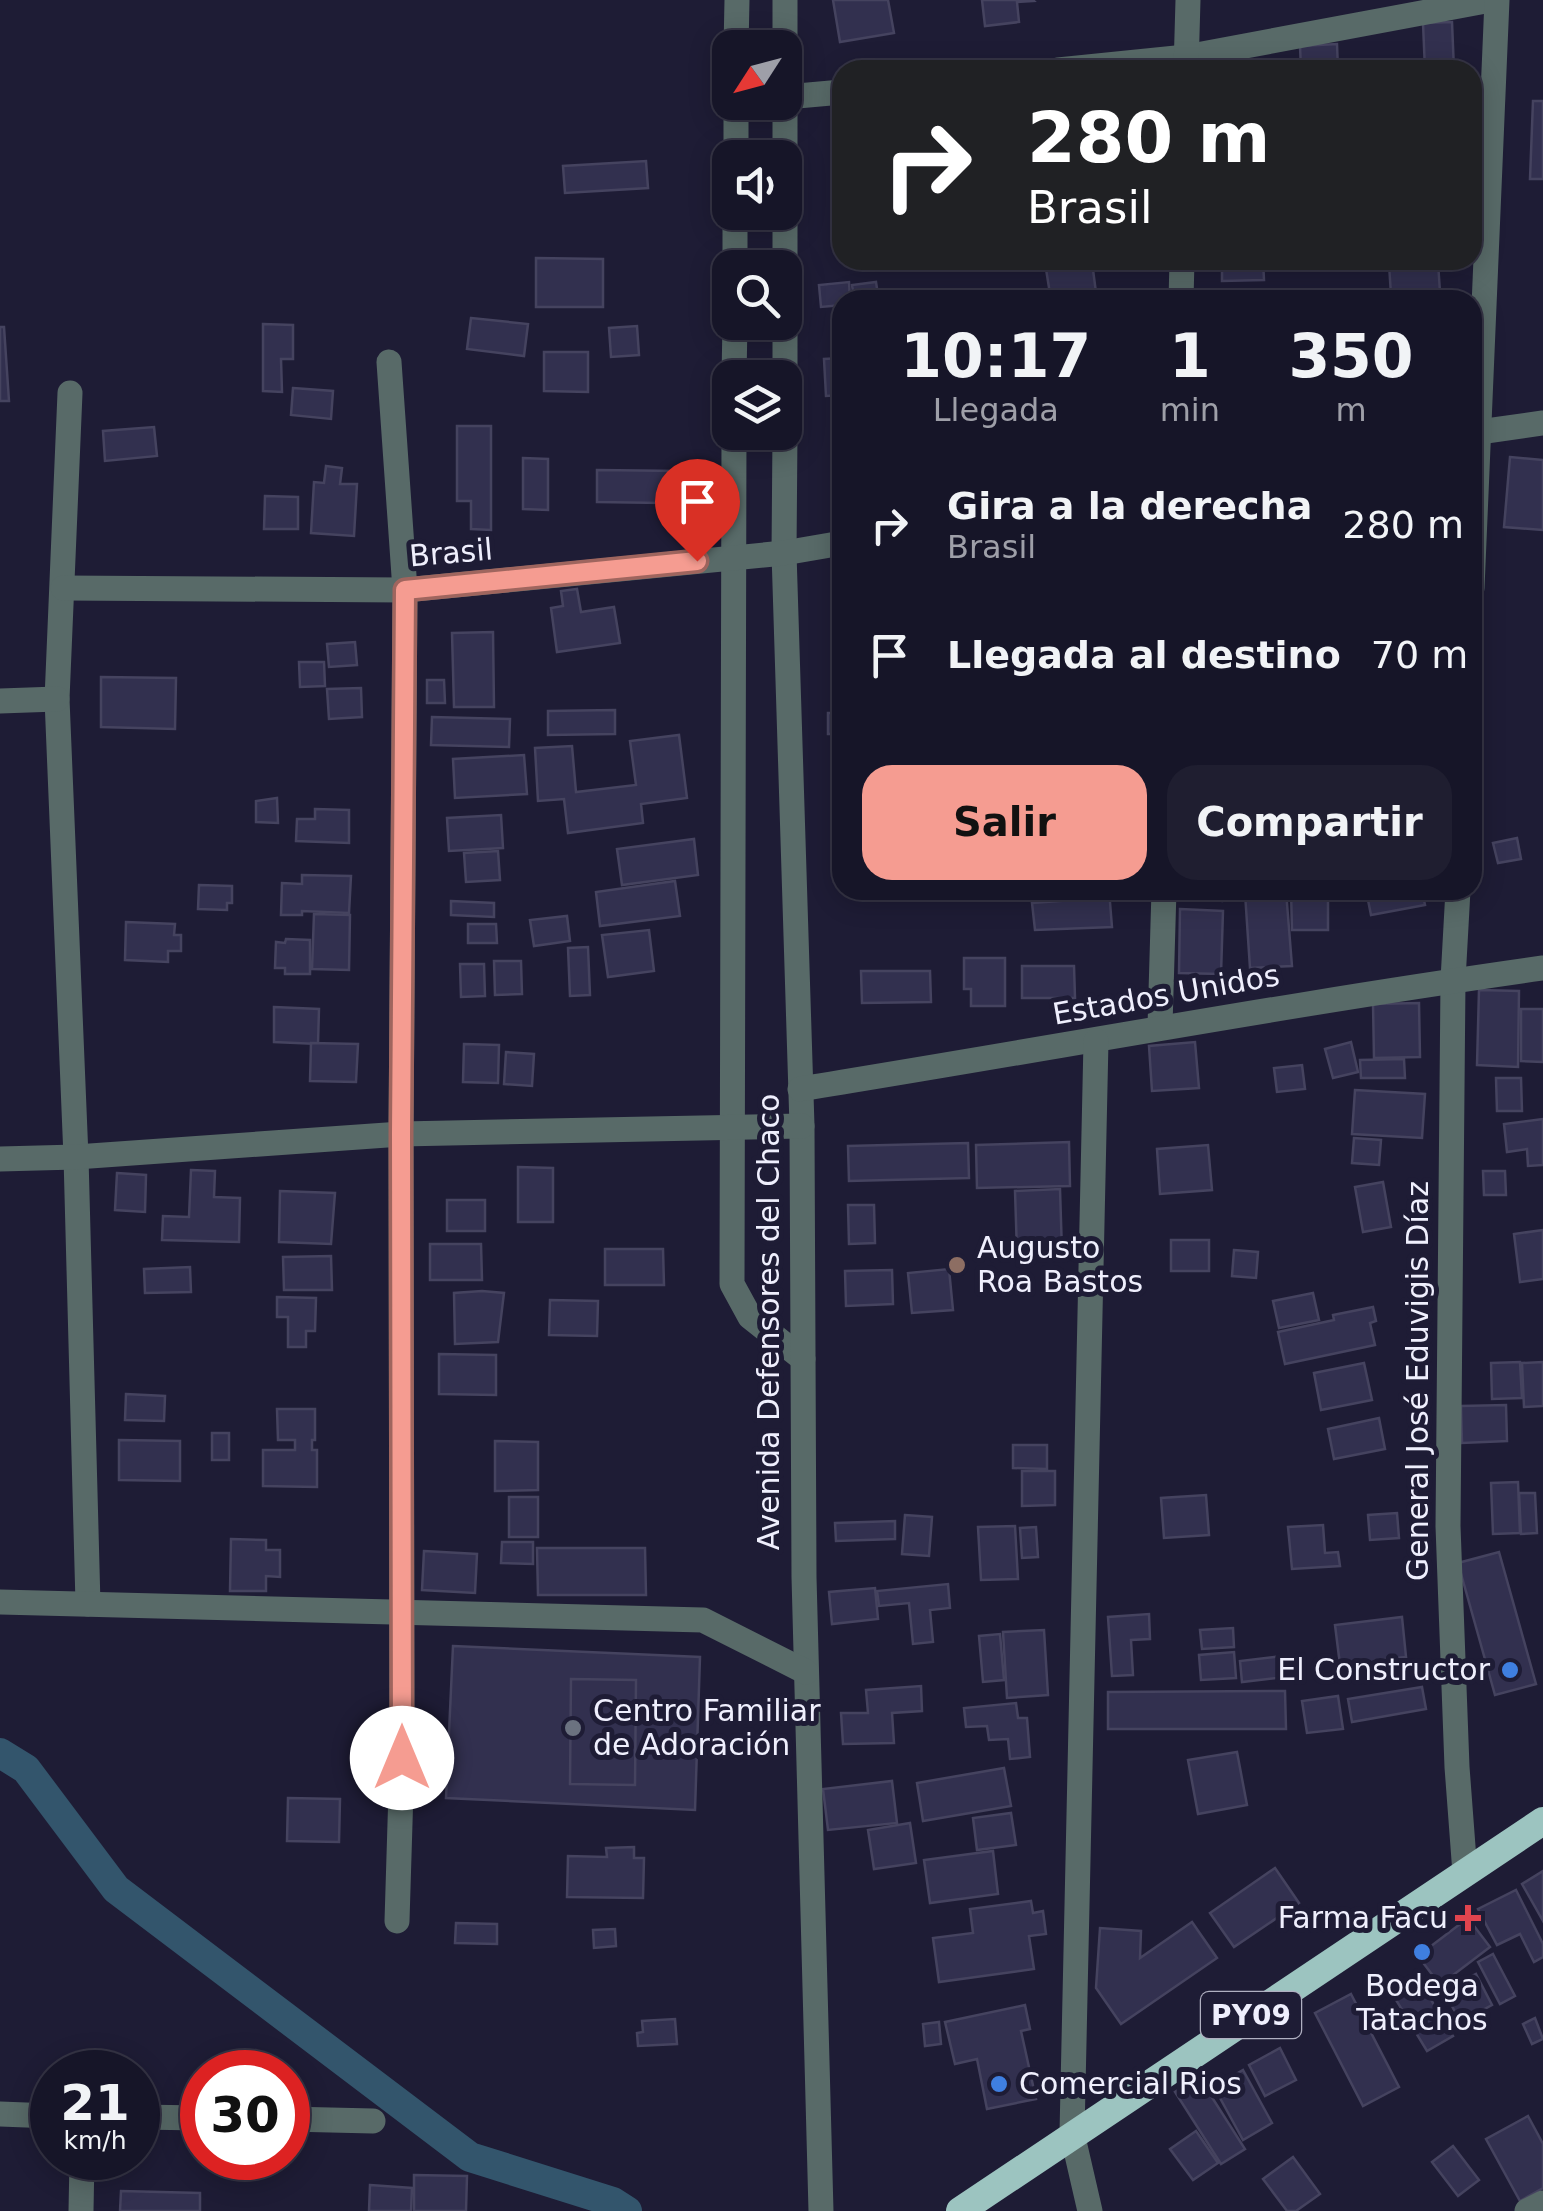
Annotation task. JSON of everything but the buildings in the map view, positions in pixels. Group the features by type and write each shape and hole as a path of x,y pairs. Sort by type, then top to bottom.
{"highway":[{"name":"PY09","path":"960,2211 1543,1821"}],"street":[{"path":"736,30 737,0"},
{"path":"785,0 785,30"},
{"path":"1186,60 1188,0"},
{"path":"1205,60 1494,0 1482,290"},
{"path":"802,96 832,93"},
{"path":"785,360 786,120"},
{"path":"389,362 405,590 402,1758 396,1921"},
{"path":"70,393 57,700 76,1157 88,1604"},
{"path":"1482,431 1543,423"},
{"path":"734,450 732,1284 750,1317 803,1359"},
{"name":"Avenida Defensores del Chaco","path":"785,450 784,553 802,1126 806,1672 821,2211"},
{"name":"Brasil","path":"63,588 405,590 784,553 832,545"},
{"path":"0,701 57,700"},
{"path":"1160,1026 1164,900"},
{"name":"General José Eduvigis Díaz","path":"1458,900 1448,1526 1454,1711 1465,1873"},
{"name":"Estados Unidos","path":"800,1089 1096,1041 1160,1026 1543,968"},
{"path":"1090,2211 1072,2134 1096,1041"},
{"path":"0,1159 401,1134 802,1126"},
{"path":"0,1602 702,1620 806,1672"},
{"path":"0,2114 30,2115"},
{"path":"310,2120 373,2121"},
{"path":"81,2211 82,2180"},
{"path":"1528,2211 1543,2204"}],"waterway":[{"path":"0,1753 26,1769 116,1889 470,2157 613,2202 627,2211"}],"place":[{"name":"Augusto Roa Bastos","path":"957,1265"},
{"name":"El Constructor","path":"1510,1670"},
{"name":"Centro Familiar de Adoración","path":"573,1728"},
{"name":"Farma Facu","path":"1468,1918"},
{"name":"Bodega Tatachos","path":"1422,1952"},
{"name":"Comercial Rios","path":"999,2084"}],"route":[{"path":"402,1758 405,590 697,561"}]}
